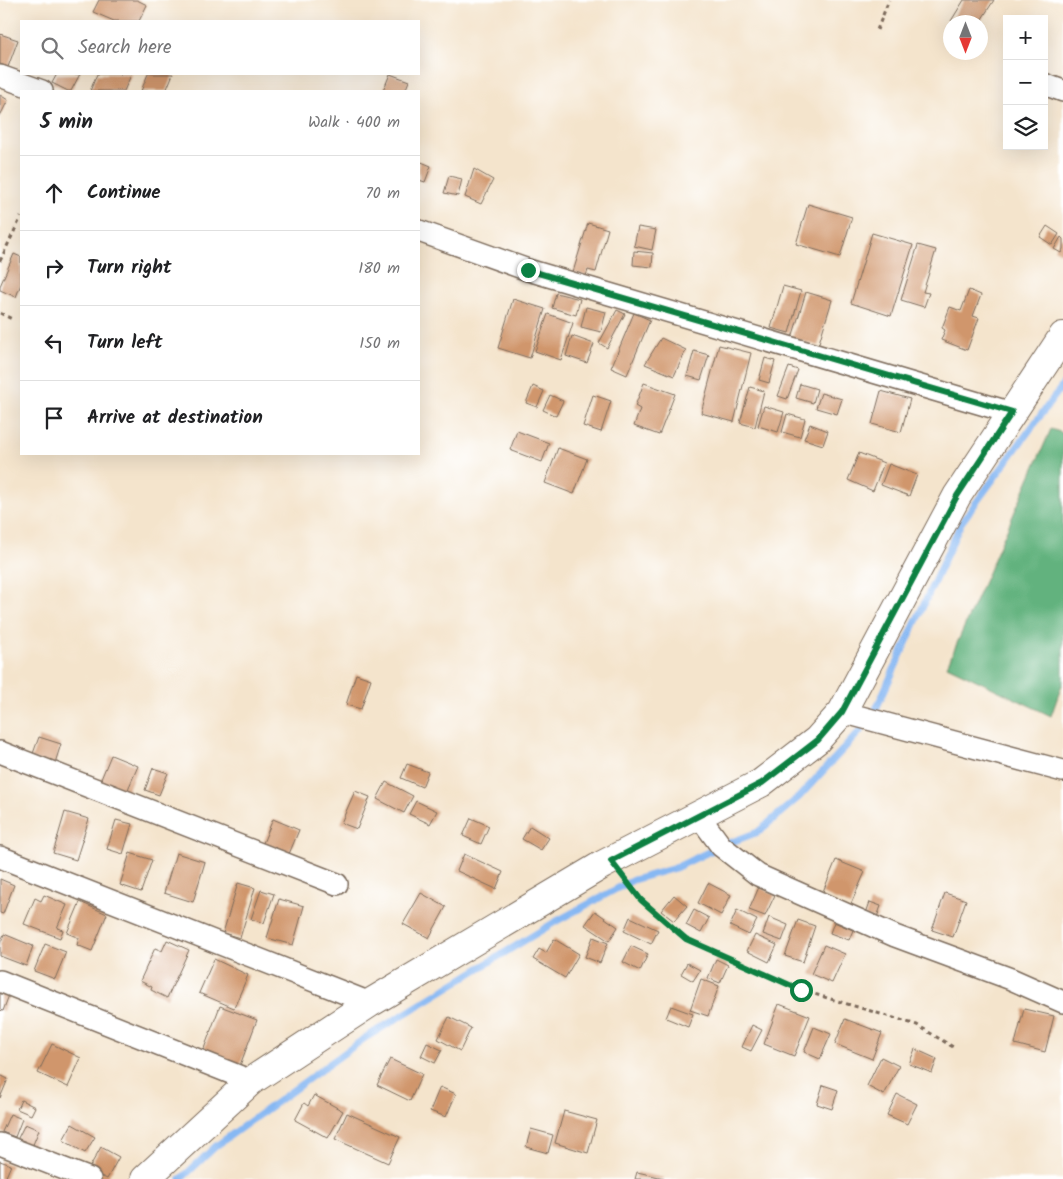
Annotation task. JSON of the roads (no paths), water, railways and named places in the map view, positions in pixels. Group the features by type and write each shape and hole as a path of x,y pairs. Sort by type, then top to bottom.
{"street":[{"path":"0,76 39,90"},
{"path":"1048,85 1063,91"},
{"path":"420,231 528,270 1012,412"},
{"path":"145,1179 251,1081 370,1002 611,861 762,783 818,740 842,712 957,496 1063,336"},
{"path":"842,712 1063,771"},
{"path":"0,752 337,884"},
{"path":"699,816 721,846 758,875 895,936 1063,1002"},
{"path":"0,857 370,1002"},
{"path":"0,981 251,1081"},
{"path":"0,1144 90,1179"}],"waterway":[{"path":"876,709 961,523 1063,385"},
{"path":"181,1179 216,1146 365,1038 555,922 633,880 675,868 721,846 758,832 799,797 861,730"}]}
